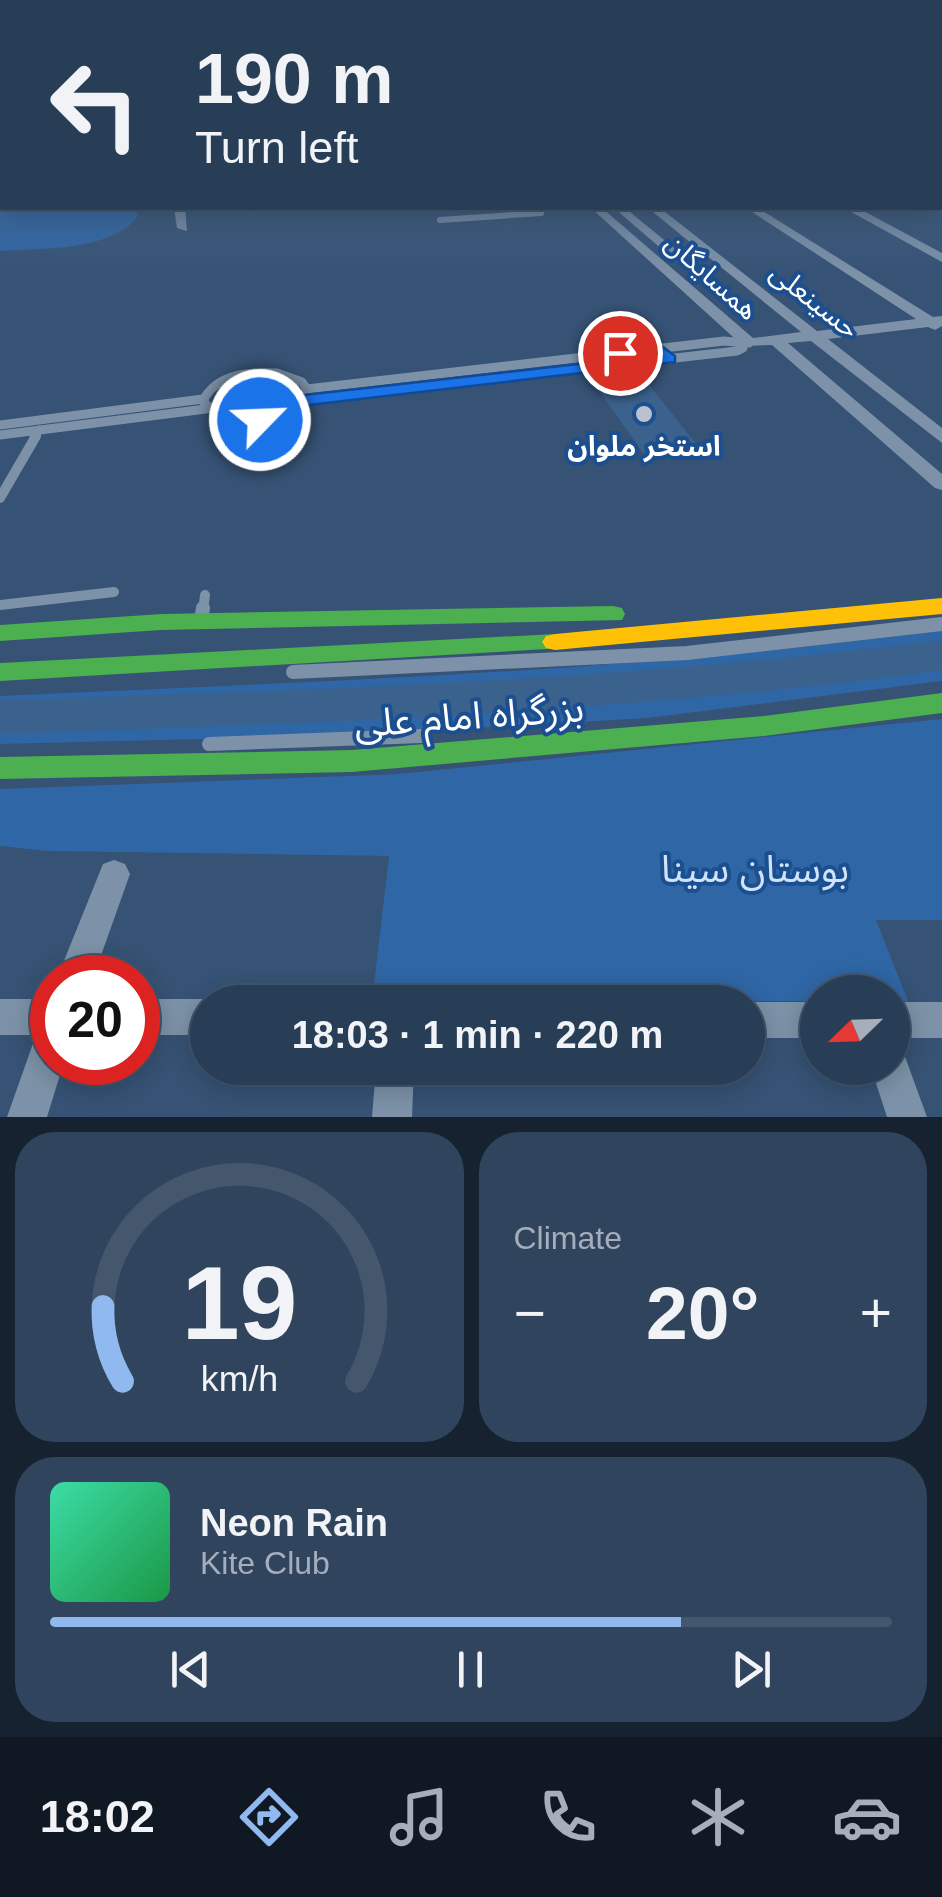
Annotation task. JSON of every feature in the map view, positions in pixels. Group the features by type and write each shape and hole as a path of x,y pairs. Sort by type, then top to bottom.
{"highway":[{"path":"0,633 201,622 942,605"},
{"name":"بزرگراه امام علی","path":"0,672 600,640 942,605"},
{"name":"بزرگراه امام علی","path":"0,768 352,762 764,726 942,703"}],"street":[{"path":"179,210 183,228"},
{"name":"همسایگان","path":"598,210 746,343"},
{"path":"621,210 740,308"},
{"name":"حسینعلی","path":"655,210 942,437"},
{"path":"754,210 939,324"},
{"path":"854,210 942,258"},
{"path":"746,343 939,324"},
{"path":"775,340 942,484"},
{"path":"84,955 114,874"},
{"path":"0,1017 30,1017"},
{"path":"160,1017 190,1018"},
{"path":"765,1020 800,1020"},
{"path":"910,1020 942,1020"},
{"path":"28,1117 38,1085"},
{"path":"392,1117 394,1085"},
{"path":"896,1085 906,1117"}],"lane":[{"path":"440,220 541,213 539,210"},
{"path":"0,426 205,404 227,419 260,420 290,411 305,395 659,348 724,341 746,343 737,352 305,395"},
{"path":"659,348 670,359"},
{"path":"205,404 214,385 260,372 291,376 305,395"},
{"path":"0,435 205,404"},
{"path":"0,498 40,430"},
{"path":"0,605 114,592"},
{"path":"201,622 205,596"},
{"path":"0,688 136,676 416,668 687,653 942,624"},
{"path":"784,707 942,686"},
{"path":"484,733 746,711"},
{"path":"198,744 434,736"}],"green space":[{"path":"0,210 136,210 138,216 126,228 93,242 0,251"},
{"path":"942,629 942,681 648,718 333,736 0,744 0,696 590,666"},
{"name":"بوستان سینا","path":"942,719 942,920 876,920 898,975 800,975 800,1001 765,1001 765,985 374,985 389,856 49,851 0,846 0,789 399,774"}],"shaded area":[{"name":"استخر ملوان","path":"641,375 698,446 643,453 592,381"}],"waterway":[{"path":"0,717 472,700 707,683 942,655"}],"traffic: fast":[{"path":"0,633 161,622 613,614"},
{"path":"0,672 555,642"},
{"path":"0,768 352,761 764,726 942,703"}],"traffic: slow":[{"path":"555,642 942,606"}],"place":[{"name":"استخر ملوان","path":"644,414"}],"route":[{"path":"260,420 290,411 304,400 670,359 659,348 620,353"}]}
